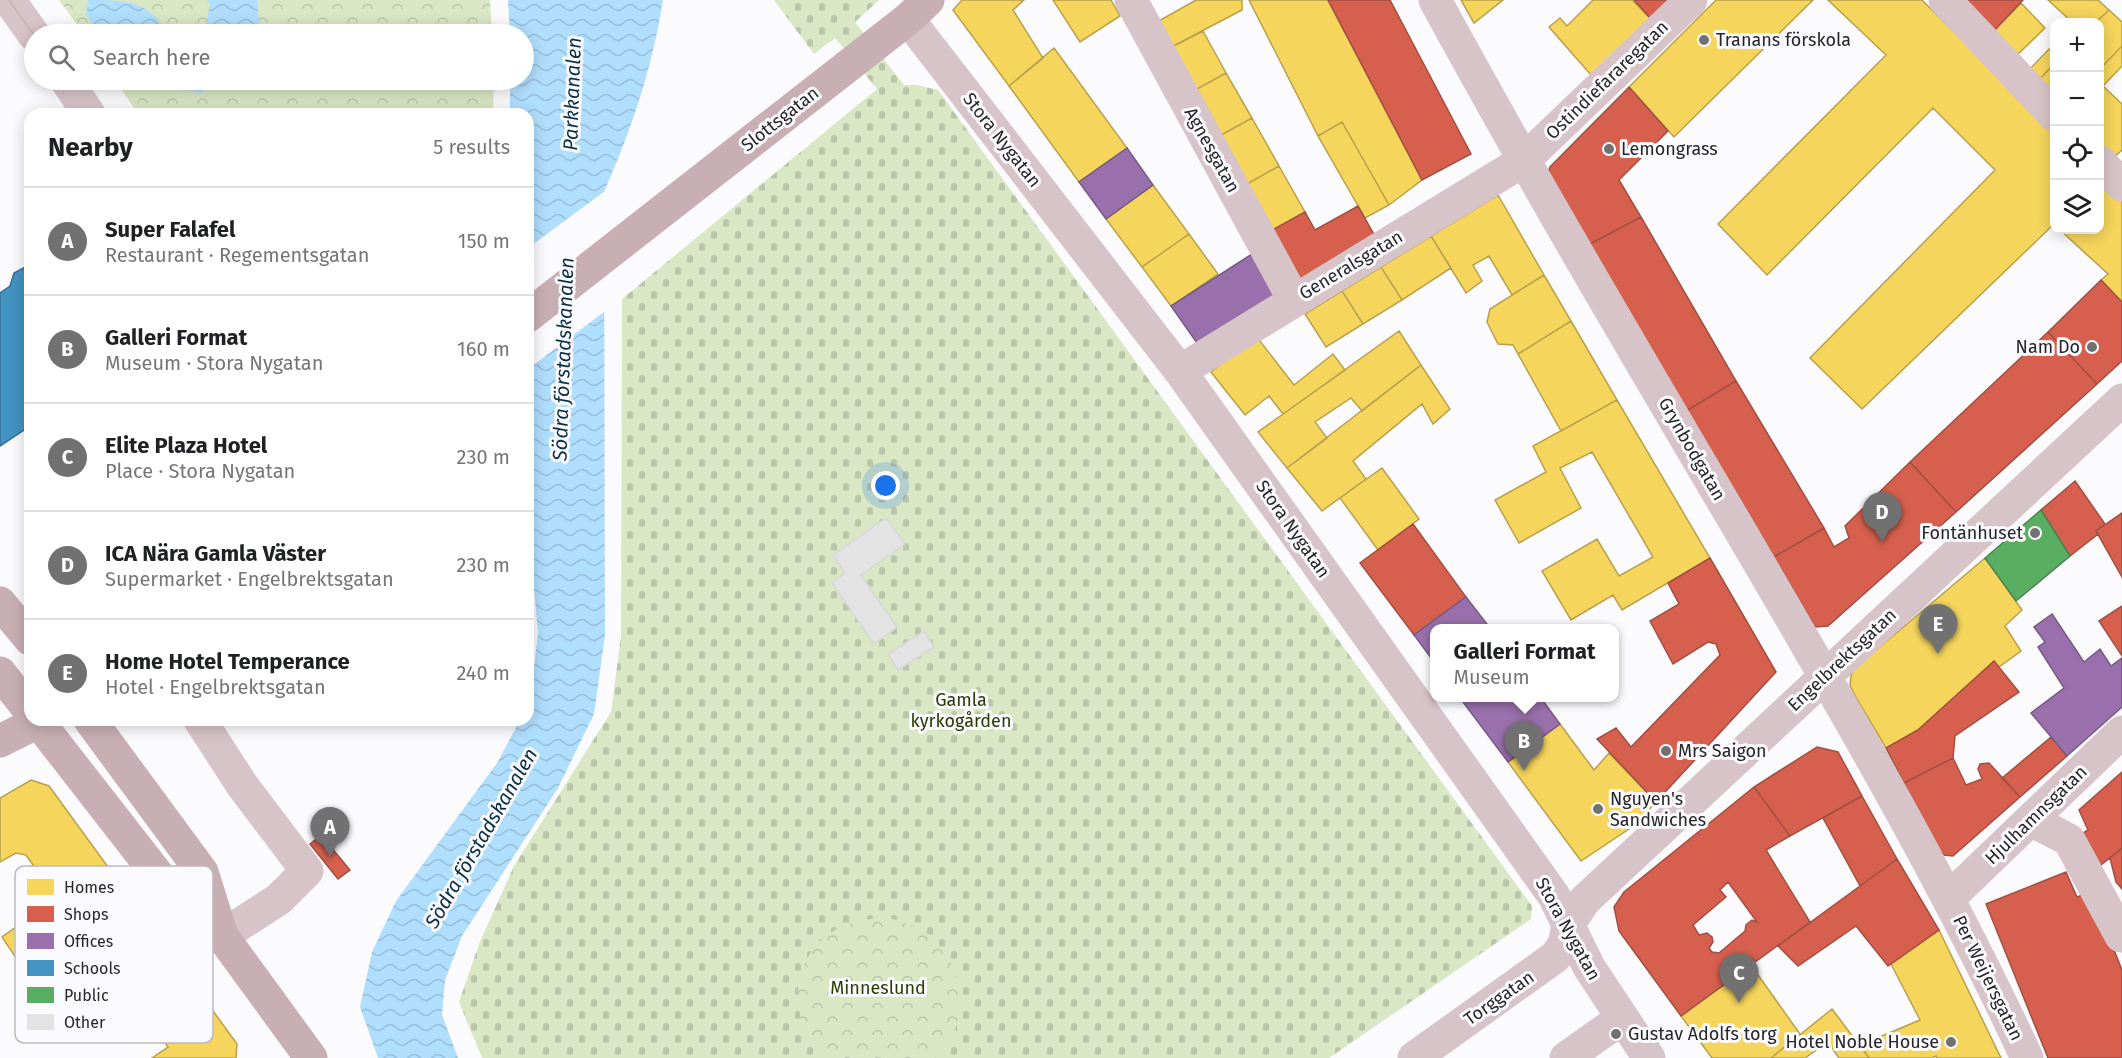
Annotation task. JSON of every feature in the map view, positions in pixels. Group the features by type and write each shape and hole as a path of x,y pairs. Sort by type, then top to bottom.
{"main road":[{"name":"Slottsgatan","path":"534,311 918,10"},
{"path":"0,603 24,632"},
{"path":"10,681 24,700"},
{"path":"0,741 24,726"},
{"path":"43,726 151,866"},
{"path":"94,726 198,866"},
{"path":"213,907 222,936 301,1054"},
{"path":"213,929 222,936"}],"street":[{"path":"9,0 26,24"},
{"name":"Agnesgatan","path":"1131,0 1294,300"},
{"name":"Grynbodgatan","path":"1435,0 1523,161 1825,676 1949,898"},
{"name":"Ostindiefararegatan","path":"1523,161 1691,0"},
{"path":"1945,0 2050,110"},
{"name":"Stora Nygatan","path":"918,10 1180,371 1554,896 1589,967 1621,1019 1649,1058"},
{"path":"73,90 85,108"},
{"name":"Generalsgatan","path":"1180,371 1523,161"},
{"path":"2104,166 2122,185"},
{"name":"Engelbrektsgatan","path":"1568,925 1585,900 2122,400"},
{"path":"204,726 242,785 307,871 279,899 222,936"},
{"name":"Hjulhamnsgatan","path":"1949,898 2122,732"},
{"path":"2031,820 2075,837 2121,936"},
{"name":"Per Weijersgatan","path":"1949,898 2027,1058"},
{"name":"Torggatan","path":"1414,1058 1555,957 1564,945 1568,925"},
{"path":"1566,1058 1621,1019"}],"green space":[{"path":"59,0 490,0 491,24 77,24"},
{"name":"Gamla kyrkogården","path":"774,0 879,0 855,22 904,85 917,85 938,90 1532,906 1531,919 1329,1058 482,1058 459,1002 479,944 514,866 611,712 621,636 622,299 877,89 835,38 814,54"},
{"path":"122,90 494,90 493,108 134,108"},
{"name":"Minneslund","path":"886,917 922,930 943,950 952,965 960,998 959,1014 954,1031 947,1045 935,1058 822,1058 803,1027 799,1010 798,992 807,958 818,944 838,928 858,921"}],"water":[{"path":"88,0 125,2 144,8 162,24 92,24 86,15"},
{"path":"206,0 257,0 259,24 206,24 210,3"},
{"path":"508,0 663,0 640,98 604,192 605,635 594,714 558,788 462,936 445,980 442,1015 458,1058 378,1058 360,1007 372,952 396,901 497,763 517,726 534,726 534,668 538,633 534,589 534,108 510,108 510,90 534,90 534,24 509,24"},
{"path":"189,90 204,90 201,93"}],"pier":[{"path":"609,188 608,309 534,364 534,244"}],"building: Homes":[{"path":"962,0 1024,0 1013,10 1043,58 1009,86 953,10"},
{"path":"1053,0 1111,0 1120,16 1080,42"},
{"path":"1196,0 1242,0 1242,10 1162,52 1148,27"},
{"path":"1249,0 1328,0 1422,180 1389,205 1342,122 1318,136"},
{"path":"1461,0 1503,0 1474,23"},
{"path":"1593,0 1632,0 1651,19 1591,75 1549,27 1560,18 1567,26"},
{"path":"1716,0 1813,0 1674,137 1629,87"},
{"path":"1828,0 1922,0 2050,128 2050,228 1862,409 1810,358 1995,170 1933,108 1767,275 1718,224 1886,55"},
{"path":"2048,0 2098,0 2109,10 2100,18 2068,18"},
{"path":"2021,3 2045,28 2013,59 1990,35"},
{"path":"2109,10 2122,22 2122,46 2104,65 2104,18 2100,18"},
{"path":"1203,31 1226,73 1186,95 1162,52"},
{"path":"2122,46 2122,66 2104,85 2104,65"},
{"path":"1054,48 1127,148 1079,182 1009,86"},
{"path":"2050,48 2050,68 2036,83 2026,73"},
{"path":"2050,68 2050,98 2036,83"},
{"path":"1226,73 1252,118 1212,140 1186,95"},
{"path":"2104,87 2122,104 2122,150 2111,160 2104,152"},
{"path":"1252,118 1279,166 1240,188 1212,140"},
{"path":"1342,122 1389,205 1365,218 1318,136"},
{"path":"1279,166 1305,212 1265,234 1240,188"},
{"path":"2104,180 2122,199 2122,302 2101,280 2108,274 2064,234 2104,234"},
{"path":"1153,185 1189,234 1142,267 1106,219"},
{"path":"1498,195 1544,275 1512,295 1489,256 1473,265 1482,281 1466,293 1431,236"},
{"path":"1189,234 1218,274 1171,306 1142,267"},
{"path":"1431,236 1451,268 1402,300 1381,267"},
{"path":"1381,267 1402,300 1363,324 1342,291"},
{"path":"1544,275 1571,321 1518,354 1513,345 1498,344 1487,322 1490,309"},
{"path":"1342,291 1363,324 1326,347 1305,314"},
{"path":"1571,321 1617,400 1561,431 1518,354"},
{"path":"1399,331 1421,365 1362,411 1351,398 1315,422 1327,438 1287,468 1258,432"},
{"path":"1256,336 1294,385 1333,354 1345,370 1283,414 1269,396 1245,415 1211,372"},
{"path":"1421,365 1450,409 1433,424 1422,404 1353,461 1366,479 1322,511 1287,468"},
{"path":"1617,400 1710,558 1622,610 1613,595 1571,620 1542,571 1597,539 1619,576 1653,557 1592,452 1560,468 1581,508 1519,543 1495,500 1546,472 1533,446"},
{"path":"1382,468 1419,519 1378,550 1340,498"},
{"path":"1985,558 2022,610 2005,626 2021,651 1999,667 1994,661 1918,730 1886,748 1850,685 1855,668"},
{"path":"1560,724 1594,770 1609,753 1656,802 1635,825 1581,861 1508,762"},
{"path":"31,780 49,786 107,866 34,866 26,855 16,853 0,862 0,798"},
{"path":"15,928 15,956 2,937"},
{"path":"1939,930 2001,1058 1937,1058 1936,1056 1932,1058 1869,1058 1860,1045 1920,1020 1891,964"},
{"path":"1751,965 1800,1034 1771,1058 1712,1058 1681,1016"},
{"path":"1832,1009 1869,1058 1839,1058 1828,1042 1805,1058 1771,1058"},
{"path":"213,1011 237,1044 236,1058 152,1058 168,1047 165,1043 213,1043"}],"building: Shops":[{"path":"1328,0 1390,0 1471,154 1422,180"},
{"path":"1634,0 1671,0 1651,19"},
{"path":"1956,0 2023,0 1990,35"},
{"name":"Lemongrass","path":"1629,87 1668,131 1619,180 1641,217 1588,245 1547,176 1550,167"},
{"path":"1358,206 1376,238 1294,284 1265,234 1305,212 1315,230"},
{"path":"1641,217 1736,381 1686,411 1588,245"},
{"name":"Nam Do","path":"2101,280 2122,302 2122,361 2097,384 2048,332"},
{"path":"2048,332 2097,384 1956,512 1910,462"},
{"path":"1736,381 1824,528 1774,557 1686,411"},
{"path":"1910,462 1956,512 1828,626 1815,627 1774,557 1824,528 1834,547 1849,538 1845,526"},
{"path":"2075,481 2105,524 2096,531 2098,534 2070,556 2041,510"},
{"path":"2122,513 2122,577 2096,531"},
{"path":"1413,524 1466,597 1414,635 1360,563"},
{"path":"1710,558 1776,672 1656,802 1597,739 1616,728 1631,747 1720,655 1716,644 1708,642 1673,664 1650,621 1679,604 1668,583"},
{"path":"2122,606 2122,656 2099,621"},
{"path":"1994,661 2019,692 1955,736 1953,758 1904,783 1886,748 1918,730"},
{"path":"2051,737 2067,756 2020,797 2002,778"},
{"path":"1817,747 1838,752 1862,796 1790,836 1754,787"},
{"path":"1953,758 1966,785 1982,779 1978,769 1980,764 1989,763 2020,797 1953,856 1944,855 1938,849 1904,783"},
{"path":"2122,772 2122,848 2101,865 2080,835 2088,830 2079,810"},
{"path":"1754,787 1790,836 1766,850 1810,922 1681,1016 1619,931 1614,907 1624,892","holes":["1728,882 1757,922 1752,920 1746,925 1745,931 1719,953 1712,952 1709,948 1713,942 1712,937 1707,933 1699,935 1693,925 1726,897 1720,890"]},
{"path":"1862,796 1897,859 1860,886 1823,818"},
{"path":"321,835 350,870 338,879 310,844"},
{"path":"2122,848 2122,889 2116,882 2110,858"},
{"path":"1897,859 1939,930 1888,966 1856,926 1798,966 1778,946"},
{"path":"2066,872 2077,897 2091,892 2122,970 2122,1058 2048,1058 1986,904"}],"building: Offices":[{"path":"1127,148 1153,185 1106,219 1079,182"},
{"path":"1252,254 1274,288 1271,304 1197,343 1171,306"},
{"path":"1466,597 1487,624 1430,624 1430,657 1414,635"},
{"path":"2052,614 2084,662 2100,649 2111,666 2122,658 2122,707 2067,756 2031,713 2064,688 2038,647 2045,642 2034,627"},
{"path":"1463,702 1544,702 1560,724 1508,762"}],"building: Schools":[{"path":"24,268 24,430 0,446 0,293 10,286 14,273"}],"building: Public":[{"name":"Fontänhuset","path":"2041,510 2070,556 2016,601 1985,558"}],"building: Other":[{"path":"886,518 905,544 861,575 897,627 874,644 832,583 845,573 833,555"},
{"path":"924,631 934,647 898,670 888,654"}],"tram line":[{"path":"9,0 26,24"}],"place":[{"name":"Tranans förskola","path":"1704,40"},
{"name":"Lemongrass","path":"1609,149"},
{"name":"Nam Do","path":"2092,347"},
{"name":"Fontänhuset","path":"2035,533"},
{"name":"ICA Nära Gamla Väster","path":"1882,542"},
{"name":"Home Hotel Temperance","path":"1938,654"},
{"name":"Mrs Saigon","path":"1666,751"},
{"name":"Galleri Format","path":"1524,771"},
{"name":"Nguyen's Sandwiches","path":"1598,809"},
{"name":"Super Falafel","path":"330,857"},
{"name":"Elite Plaza Hotel","path":"1739,1003"},
{"name":"Gustav Adolfs torg","path":"1616,1034"},
{"name":"Hotel Noble House","path":"1951,1042"}],"water label":[{"name":"Parkkanalen","path":"572,94"},
{"name":"Södra förstadskanalen","path":"563,359"},
{"name":"Södra förstadskanalen","path":"481,838"}]}
